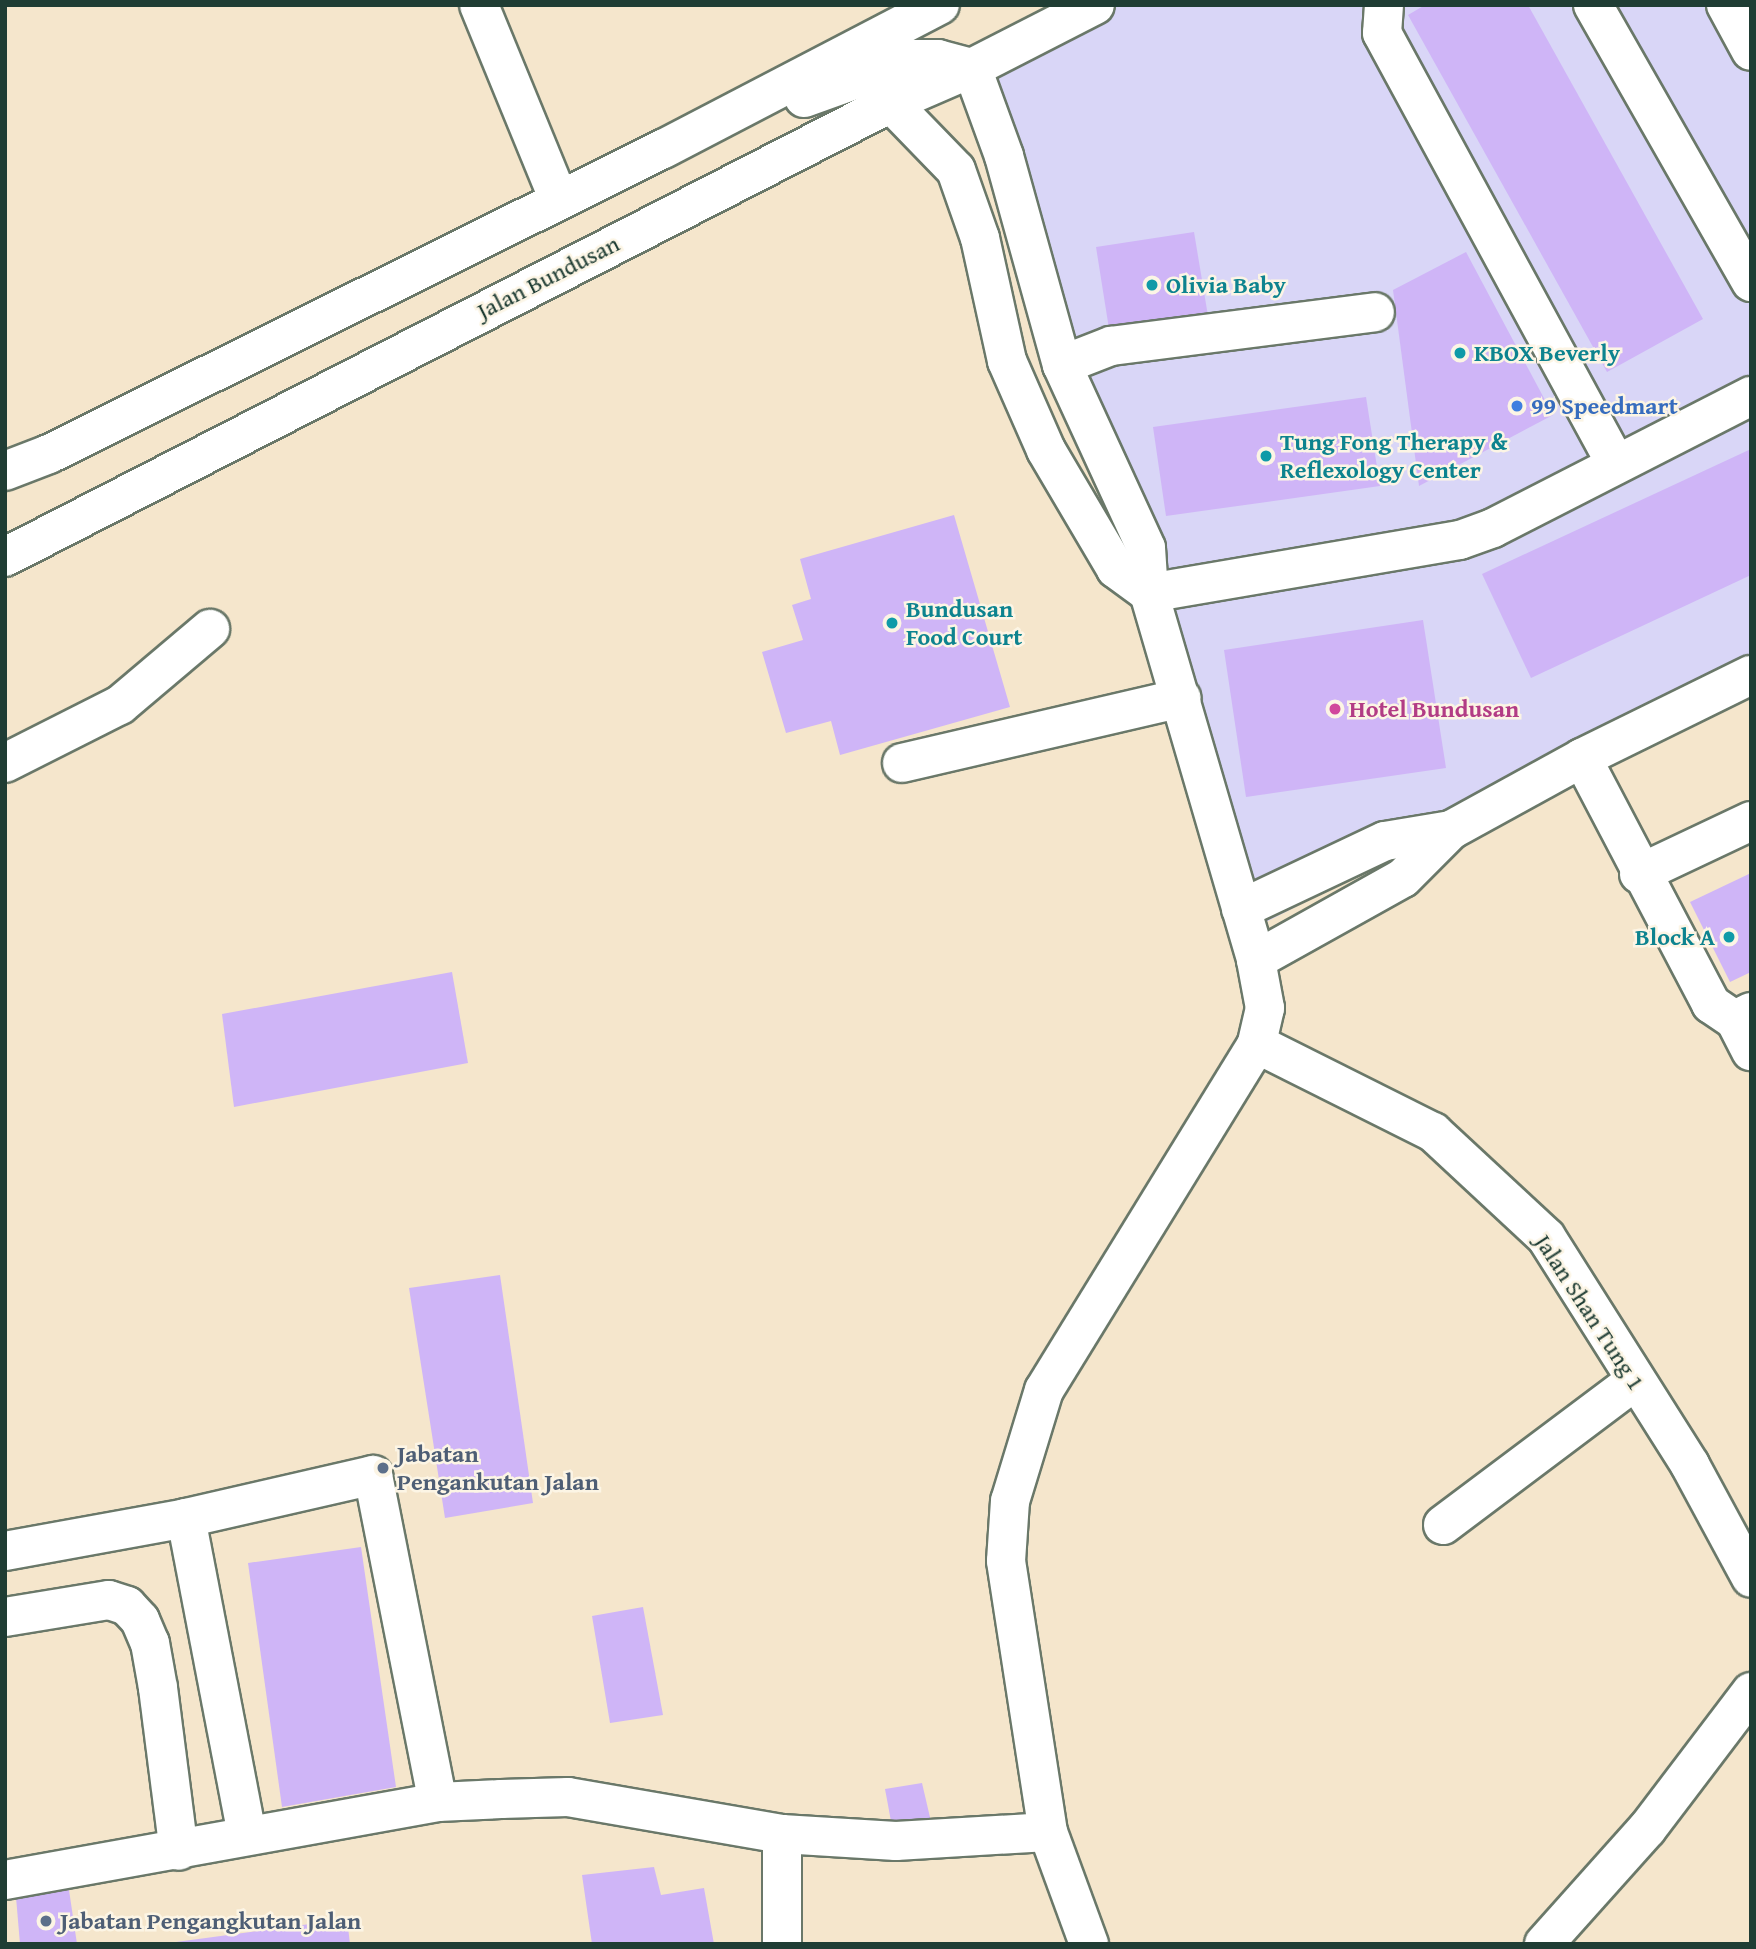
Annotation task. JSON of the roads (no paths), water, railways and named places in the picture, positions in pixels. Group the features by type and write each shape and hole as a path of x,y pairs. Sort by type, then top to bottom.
{"street":[{"path":"479,5 559,200"},
{"path":"5,471 49,454 663,149 940,5"},
{"name":"Jalan Bundusan","path":"5,557 891,103 972,68 1095,5"},
{"path":"1384,5 1382,33 1616,464"},
{"path":"1593,5 1751,282"},
{"path":"1726,5 1751,51"},
{"path":"663,149 913,59 938,59 972,68 1004,156 1062,365 1146,548 1149,593 1182,698 1256,960 1265,1008 1256,1044 1044,1390 1021,1456 1010,1501 1006,1561 1048,1832 1088,1944"},
{"path":"891,103 956,170 980,238 1007,360 1046,450 1116,569 1149,593 1460,540 1751,396"},
{"path":"1062,365 1111,346 1375,312"},
{"path":"5,763 120,705 210,629"},
{"path":"1256,960 1403,878 1451,830 1582,758 1751,675"},
{"path":"902,763 1182,698"},
{"path":"1582,758 1639,874 1711,1004 1746,1027"},
{"path":"1639,874 1751,821"},
{"path":"1241,909 1385,841 1451,830"},
{"name":"Jalan Shan Tung 1","path":"1256,1044 1433,1132 1546,1237 1690,1465 1751,1578"},
{"path":"1443,1525 1635,1381"},
{"path":"5,1551 186,1518 373,1475 438,1802"},
{"path":"186,1518 247,1835"},
{"path":"5,1616 109,1600 127,1606 140,1620 150,1643 158,1688 179,1851"},
{"path":"1544,1944 1647,1829 1751,1692"},
{"path":"5,1880 179,1851 247,1835 438,1802 568,1797 782,1834 896,1840 1048,1832"},
{"path":"782,1834 782,1944"}],"place":[{"name":"Olivia Baby","path":"1152,285"},
{"name":"KBOX Beverly","path":"1460,353"},
{"name":"99 Speedmart","path":"1517,406"},
{"name":"Tung Fong Therapy & Reflexology Center","path":"1266,456"},
{"name":"Bundusan Food Court","path":"892,623"},
{"name":"Hotel Bundusan","path":"1335,709"},
{"name":"Block A","path":"1729,937"},
{"name":"Jabatan Pengankutan Jalan","path":"383,1468"},
{"name":"Jabatan Pengangkutan Jalan","path":"46,1921"}]}
